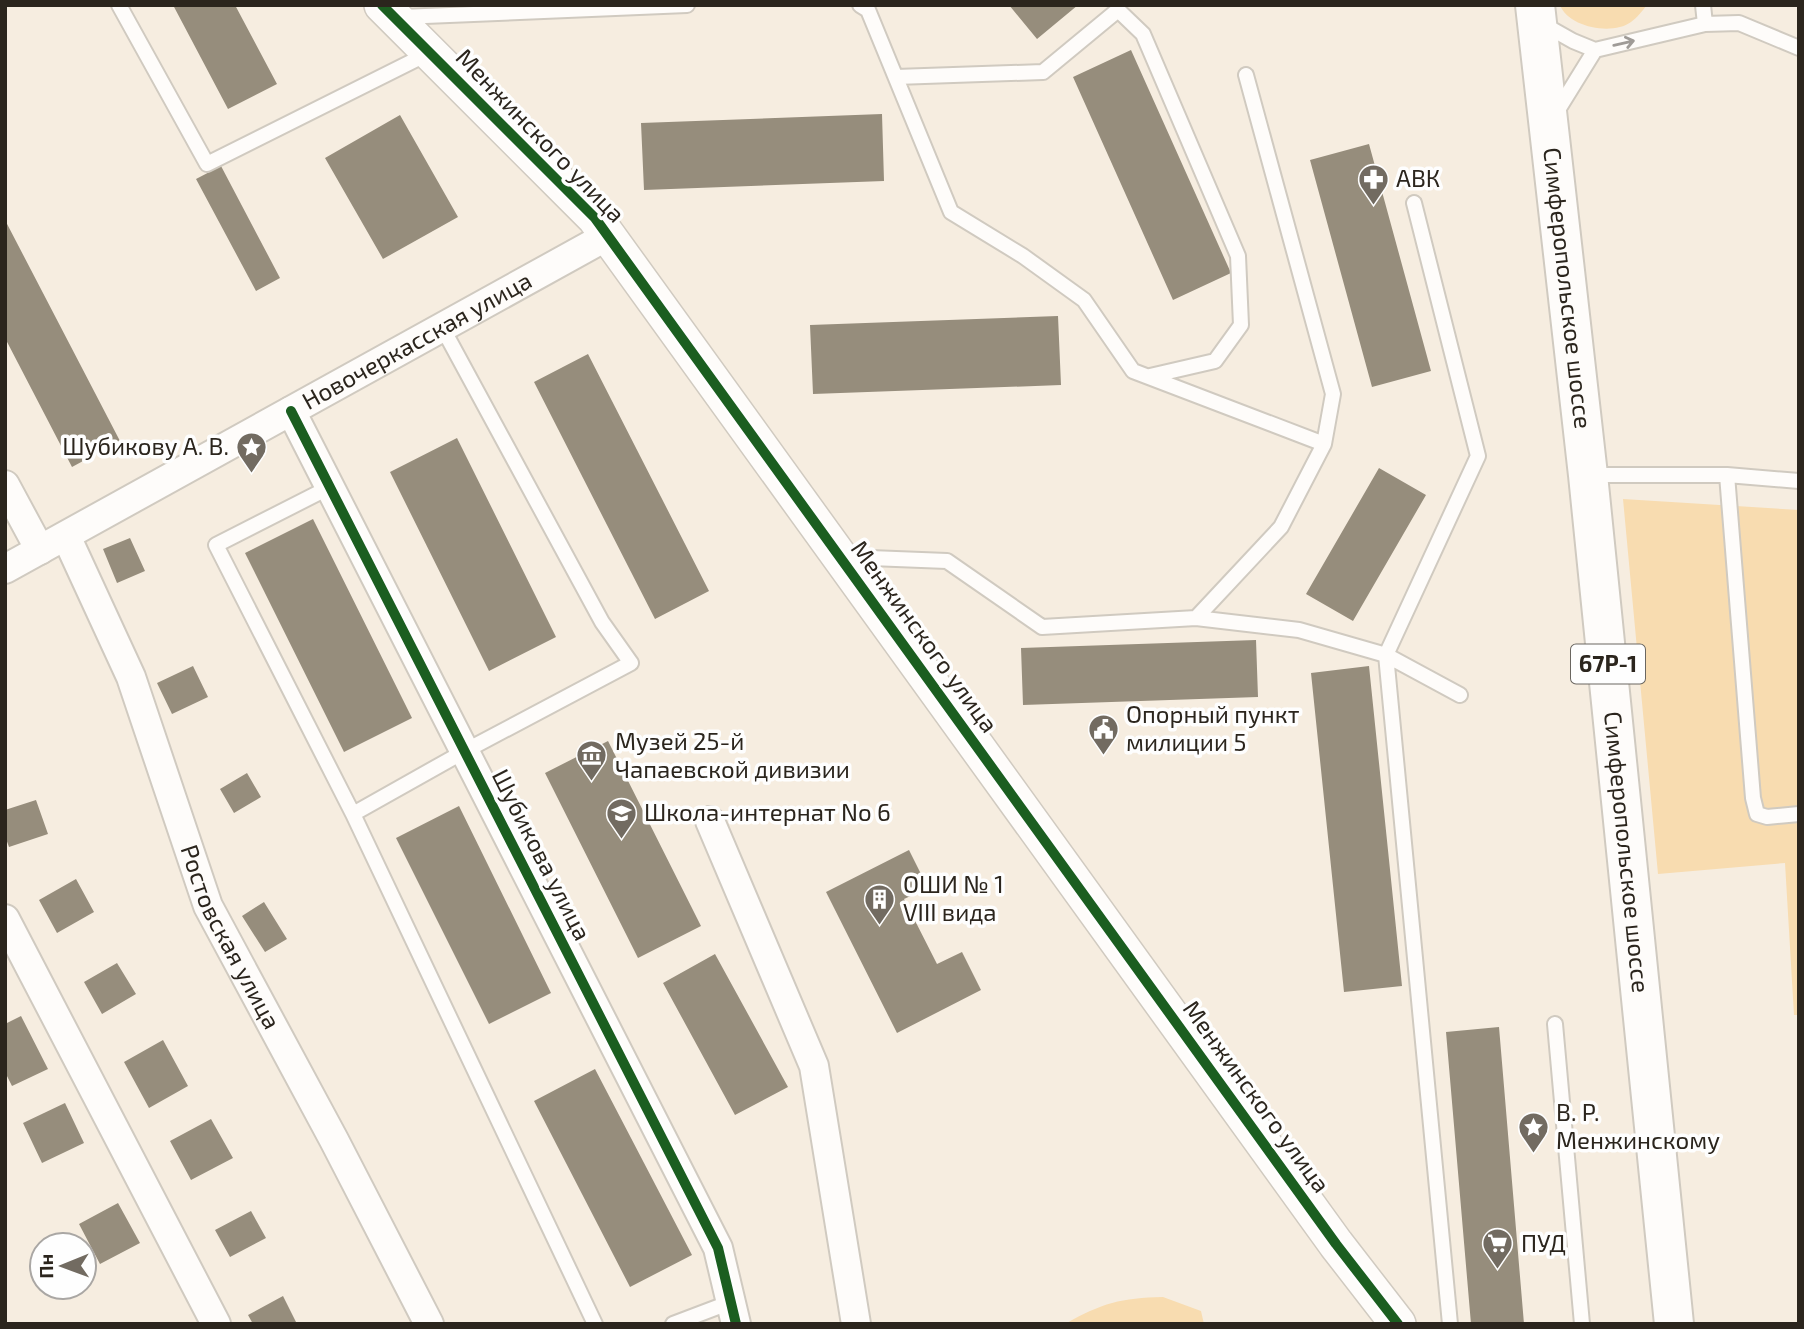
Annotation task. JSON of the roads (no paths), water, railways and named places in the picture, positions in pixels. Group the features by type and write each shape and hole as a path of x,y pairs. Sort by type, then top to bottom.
{"main road":[{"name":"Симферопольское шоссе","path":"1536,13 1588,475 1674,1324"}],"street":[{"name":"Менжинского улица","path":"388,11 595,218 1320,1221 1398,1324"},
{"name":"Новочеркасская улица","path":"5,569 608,235"},
{"name":"Шубикова улица","path":"291,411 718,1248 734,1313"},
{"path":"5,485 40,550"},
{"name":"Ростовская улица","path":"66,536 131,677 208,906 429,1324"},
{"path":"710,821 814,1066 856,1324"},
{"path":"5,919 216,1324"}],"lane":[{"path":"119,5 207,164 429,53"},
{"path":"860,5 868,10 951,212 1023,256 1084,300 1133,371 1324,444"},
{"path":"1703,5 1705,24"},
{"path":"388,11 683,6"},
{"path":"896,77 1043,72 1116,8 1143,34 1238,256 1241,325 1215,361 1148,376"},
{"path":"1536,13 1573,41 1595,50 1705,24 1739,23 1799,48"},
{"path":"1549,124 1595,50"},
{"path":"1196,618 1281,527 1324,444 1333,394 1247,75"},
{"path":"1414,203 1478,456 1386,655 1450,1324"},
{"path":"353,814 631,663 602,622 442,327"},
{"path":"1588,475 1727,475 1799,481"},
{"path":"1727,475 1753,798 1757,814 1767,817 1799,814"},
{"path":"330,487 216,545 353,814 595,1324"},
{"path":"840,557 947,561 1042,627 1196,618 1299,630 1386,655 1460,695"},
{"path":"1555,1024 1582,1324"},
{"path":"673,1324 734,1313"}],"place":[{"name":"АВК","path":"1373,206"},
{"name":"Шубикову А. В.","path":"252,474"},
{"name":"Опорный пункт милиции 5","path":"1103,756"},
{"name":"Музей 25-й Чапаевской дивизии","path":"592,783"},
{"name":"Школа-интернат No 6","path":"621,840"},
{"name":"ОШИ № 1 VIII вида","path":"880,926"},
{"name":"В. Р. Менжинскому","path":"1533,1154"},
{"name":"ПУД","path":"1498,1271"}]}
